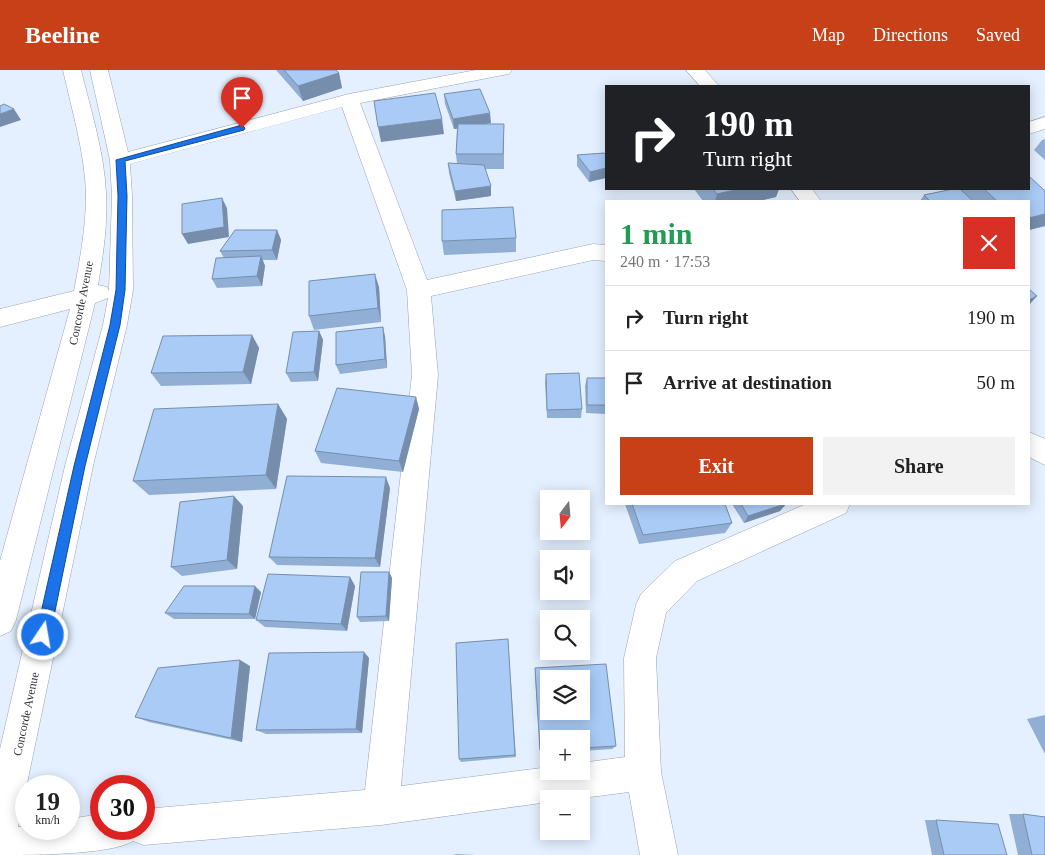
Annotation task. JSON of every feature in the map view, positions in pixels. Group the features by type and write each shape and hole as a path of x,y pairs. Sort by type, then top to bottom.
{"street":[{"name":"Concorde Avenue","path":"0,620 78,327 96,211 91,156 72,70"},
{"name":"Concorde Avenue","path":"0,828 7,767 115,325 121,290 122,196 120,160 99,70"},
{"path":"120,160 348,100 503,70"},
{"path":"695,70 709,85"},
{"path":"348,100 419,290 425,375 381,807"},
{"path":"1030,128 1045,123"},
{"path":"802,190 810,200"},
{"path":"419,290 594,252 605,253"},
{"path":"0,318 84,295 121,290"},
{"path":"1030,444 1045,453"},
{"path":"659,855 643,772 640,658 652,605 686,571 800,511 831,505"},
{"path":"155,826 381,807 643,772"},
{"path":"0,849 90,834"}],"building":[{"path":"284,70 336,70 339,73 298,86"},
{"path":"480,89 490,113 453,119 444,94"},
{"path":"435,93 442,119 378,127 374,101"},
{"path":"4,104 14,109 0,114 0,106"},
{"path":"458,124 504,124 503,154 456,154"},
{"path":"604,153 605,168 590,172 577,155"},
{"path":"448,163 484,165 491,186 455,191"},
{"path":"1030,177 1045,191 1045,214 1030,218 1030,200 996,200 985,190 1030,190"},
{"path":"714,190 735,190 717,194"},
{"path":"948,190 961,190 972,200 929,200 924,195"},
{"path":"222,198 224,227 182,234 182,204"},
{"path":"513,207 516,238 442,241 442,210"},
{"path":"235,230 277,230 272,250 220,251"},
{"path":"261,256 257,276 212,279 216,258"},
{"path":"375,274 378,308 309,316 309,281"},
{"path":"1030,290 1037,296 1030,300"},
{"path":"383,327 385,359 336,365 336,332"},
{"path":"319,331 314,372 286,373 293,332"},
{"path":"252,335 243,372 151,373 163,336"},
{"path":"579,373 582,409 547,410 546,374"},
{"path":"587,378 605,378 605,405 587,405"},
{"path":"337,388 416,397 399,461 315,451"},
{"path":"278,404 266,475 133,481 154,409"},
{"path":"287,476 386,477 375,558 269,557"},
{"path":"234,496 227,560 171,567 180,502"},
{"path":"632,505 725,505 732,523 643,535"},
{"path":"742,505 782,505 748,516"},
{"path":"361,572 389,572 386,616 357,617"},
{"path":"268,574 350,577 341,624 256,620"},
{"path":"184,586 255,586 249,614 165,613"},
{"path":"508,639 515,755 459,759 456,643"},
{"path":"364,652 356,729 256,730 269,653"},
{"path":"240,660 231,738 135,717 158,668"},
{"path":"606,664 616,746 590,747 590,730 540,730 540,750 535,668"},
{"path":"1023,814 1045,817 1045,855 1032,855"},
{"path":"936,820 998,824 1007,855 944,855"}],"route":[{"path":"43,635 80,466 115,325 121,290 122,196 120,160 242,128"}]}
